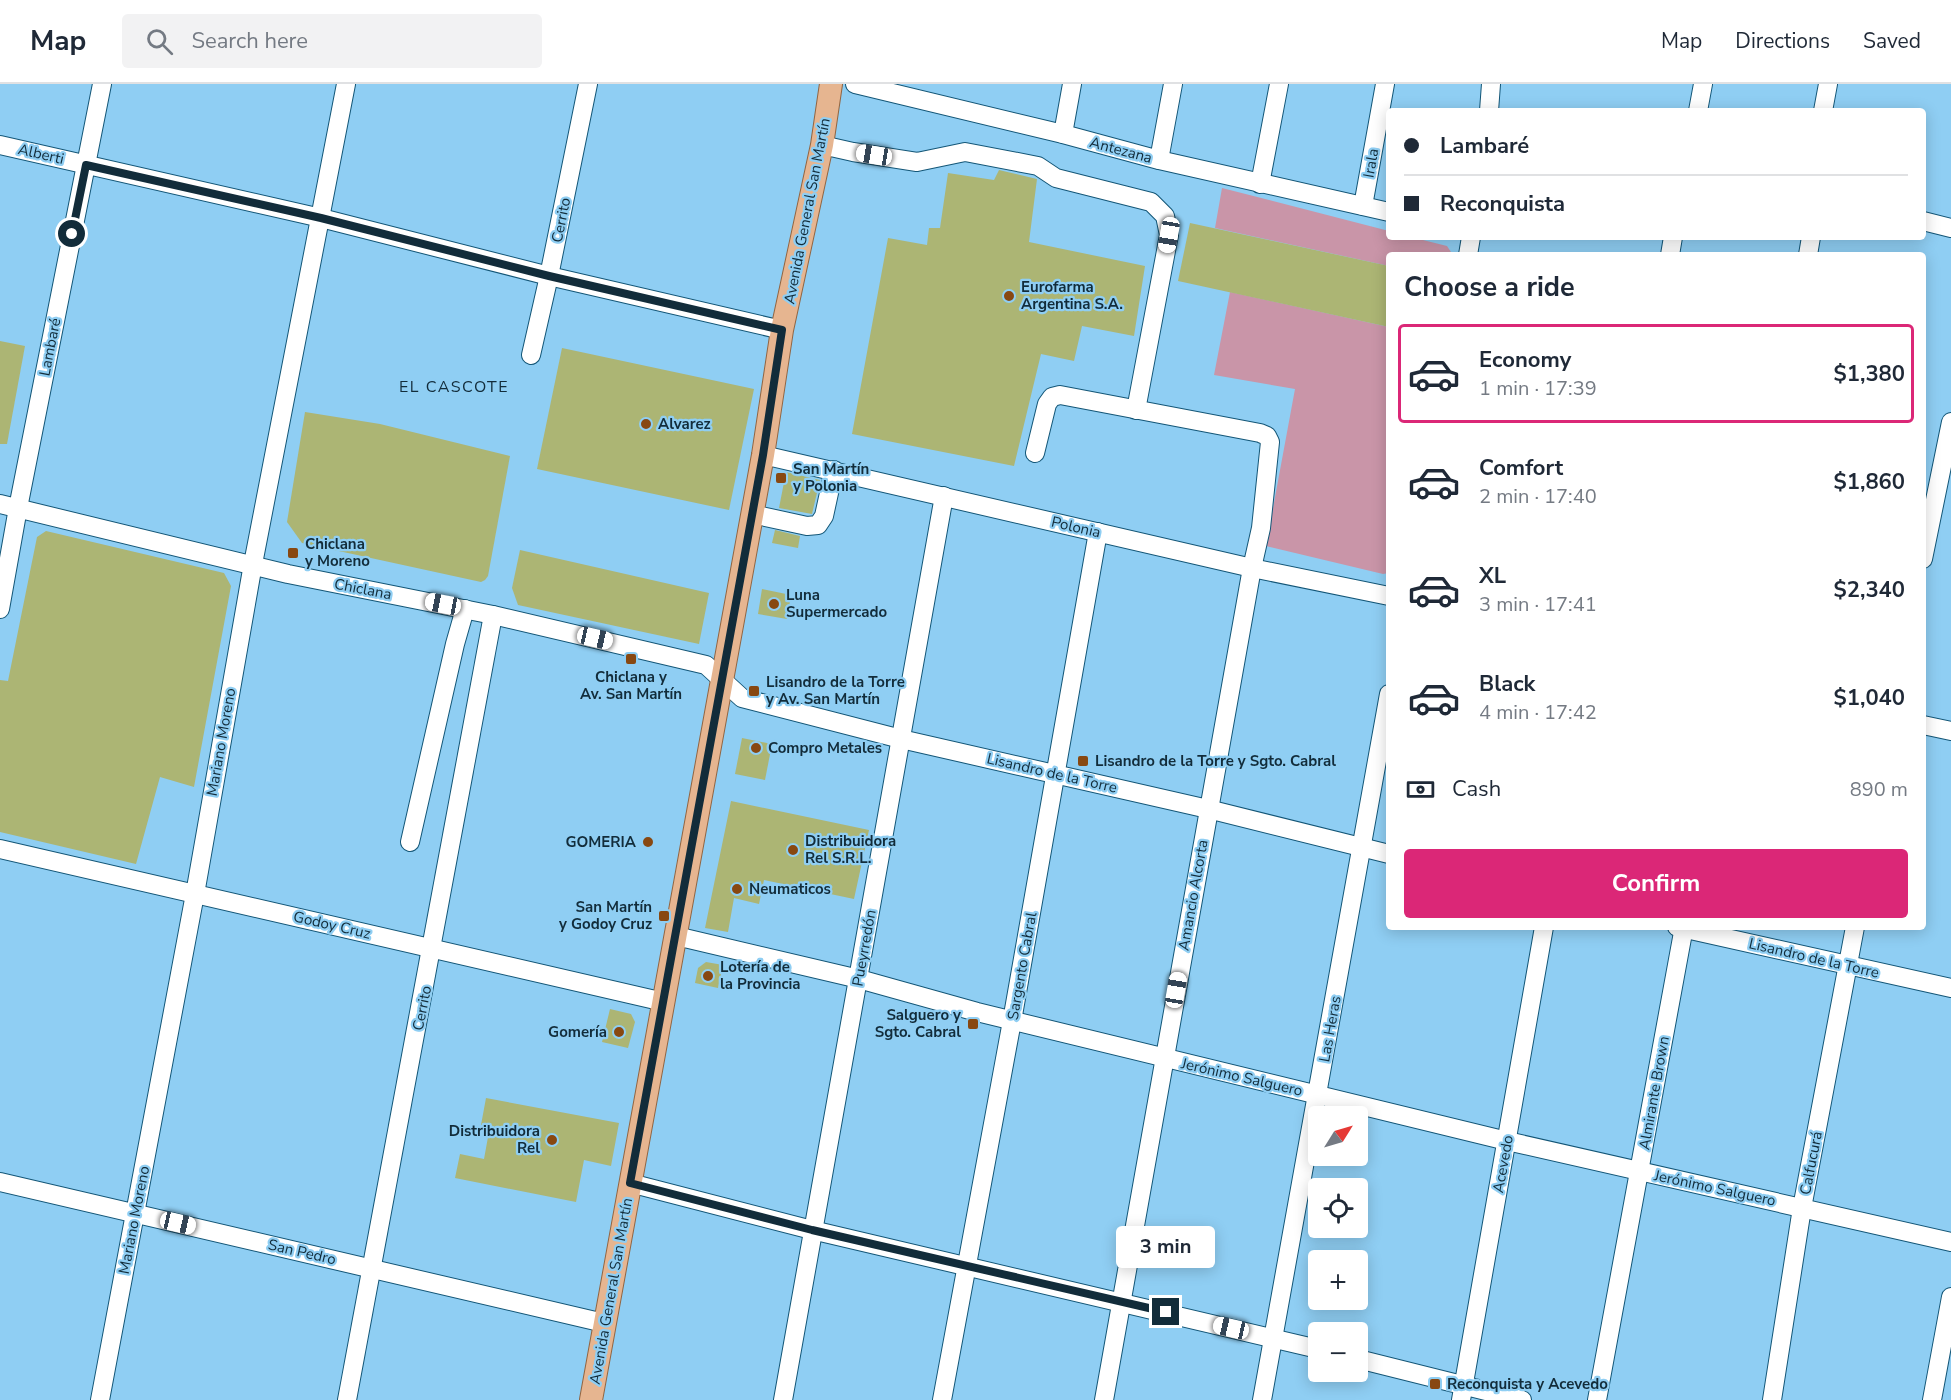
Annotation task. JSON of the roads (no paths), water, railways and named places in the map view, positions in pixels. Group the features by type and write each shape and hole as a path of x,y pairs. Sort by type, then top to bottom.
{"main road":[{"name":"Avenida General San Martín","path":"591,1400 763,455 782,330 822,145 831,84"}],"street":[{"name":"Lambaré","path":"0,609 102,84"},
{"name":"Mariano Moreno","path":"100,1400 195,894 253,564 346,84"},
{"name":"Cerrito","path":"531,355 588,84"},
{"name":"Antezana","path":"855,84 1063,134 1159,160 1386,211"},
{"path":"1063,134 1072,84"},
{"path":"1159,160 1173,84"},
{"path":"1260,184 1279,84"},
{"name":"Irala","path":"1363,206 1385,84"},
{"path":"1489,108 1491,84"},
{"path":"1699,108 1703,84"},
{"path":"1823,108 1828,84"},
{"name":"Alberti","path":"0,145 321,218 549,276 782,330"},
{"path":"822,145 917,162 965,152 1038,166 1056,178 1151,202 1166,216 1169,235 1137,410 1060,395 1052,397 1047,404 1035,453"},
{"path":"1926,222 1951,228"},
{"name":"Amancio Alcorta","path":"1104,1400 1208,809 1261,528 1270,442 1267,436 1260,433 1137,410"},
{"path":"1926,542 1938,475 1951,422"},
{"name":"Polonia","path":"763,455 1252,568 1386,595"},
{"path":"752,514 807,526 818,525 824,516 834,470"},
{"name":"Pueyrredón","path":"783,1400 944,496"},
{"name":"Chiclana","path":"0,504 288,574 494,615 706,665 721,679"},
{"name":"Sargento Cabral","path":"942,1400 1012,1021 1098,532"},
{"path":"410,842 465,609"},
{"name":"Cerrito","path":"347,1400 494,615"},
{"name":"Lisandro de la Torre","path":"721,679 742,698 901,739 1208,809 1386,853"},
{"name":"Las Heras","path":"1262,1400 1386,711"},
{"path":"1926,726 1951,731"},
{"name":"Godoy Cruz","path":"0,849 664,1002"},
{"name":"Acevedo","path":"1462,1392 1543,930"},
{"name":"Almirante Brown","path":"1597,1400 1640,1172 1682,930"},
{"name":"Lisandro de la Torre","path":"1691,930 1951,988"},
{"name":"Calfucurá","path":"1772,1400 1802,1208 1854,930"},
{"name":"Jerónimo Salguero","path":"676,936 859,979 1012,1021 1507,1141 1951,1242"},
{"name":"San Pedro","path":"0,1182 604,1323"},
{"path":"630,1183 812,1230 1308,1346"},
{"path":"1932,1400 1951,1297"},
{"path":"1368,1362 1462,1392 1522,1400"}],"place":[{"name":"Eurofarma Argentina S.A.","path":"1009,296"},
{"name":"Alvarez","path":"646,424"},
{"name":"San Martín y Polonia","path":"781,478"},
{"name":"Chiclana y Moreno","path":"293,553"},
{"name":"Luna Supermercado","path":"774,604"},
{"name":"Chiclana y Av. San Martín","path":"631,659"},
{"name":"Lisandro de la Torre y Av. San Martín","path":"754,691"},
{"name":"Compro Metales","path":"756,748"},
{"name":"Lisandro de la Torre y Sgto. Cabral","path":"1083,761"},
{"name":"GOMERIA","path":"648,842"},
{"name":"Distribuidora Rel S.R.L.","path":"793,850"},
{"name":"Neumaticos","path":"737,889"},
{"name":"San Martín y Godoy Cruz","path":"664,916"},
{"name":"Lotería de la Provincia","path":"708,976"},
{"name":"Salguero y Sgto. Cabral","path":"973,1024"},
{"name":"Gomería","path":"619,1032"},
{"name":"Distribuidora Rel","path":"552,1140"},
{"name":"Reconquista y Acevedo","path":"1435,1384"}],"district":[{"name":"EL CASCOTE","path":"454,386"}]}
